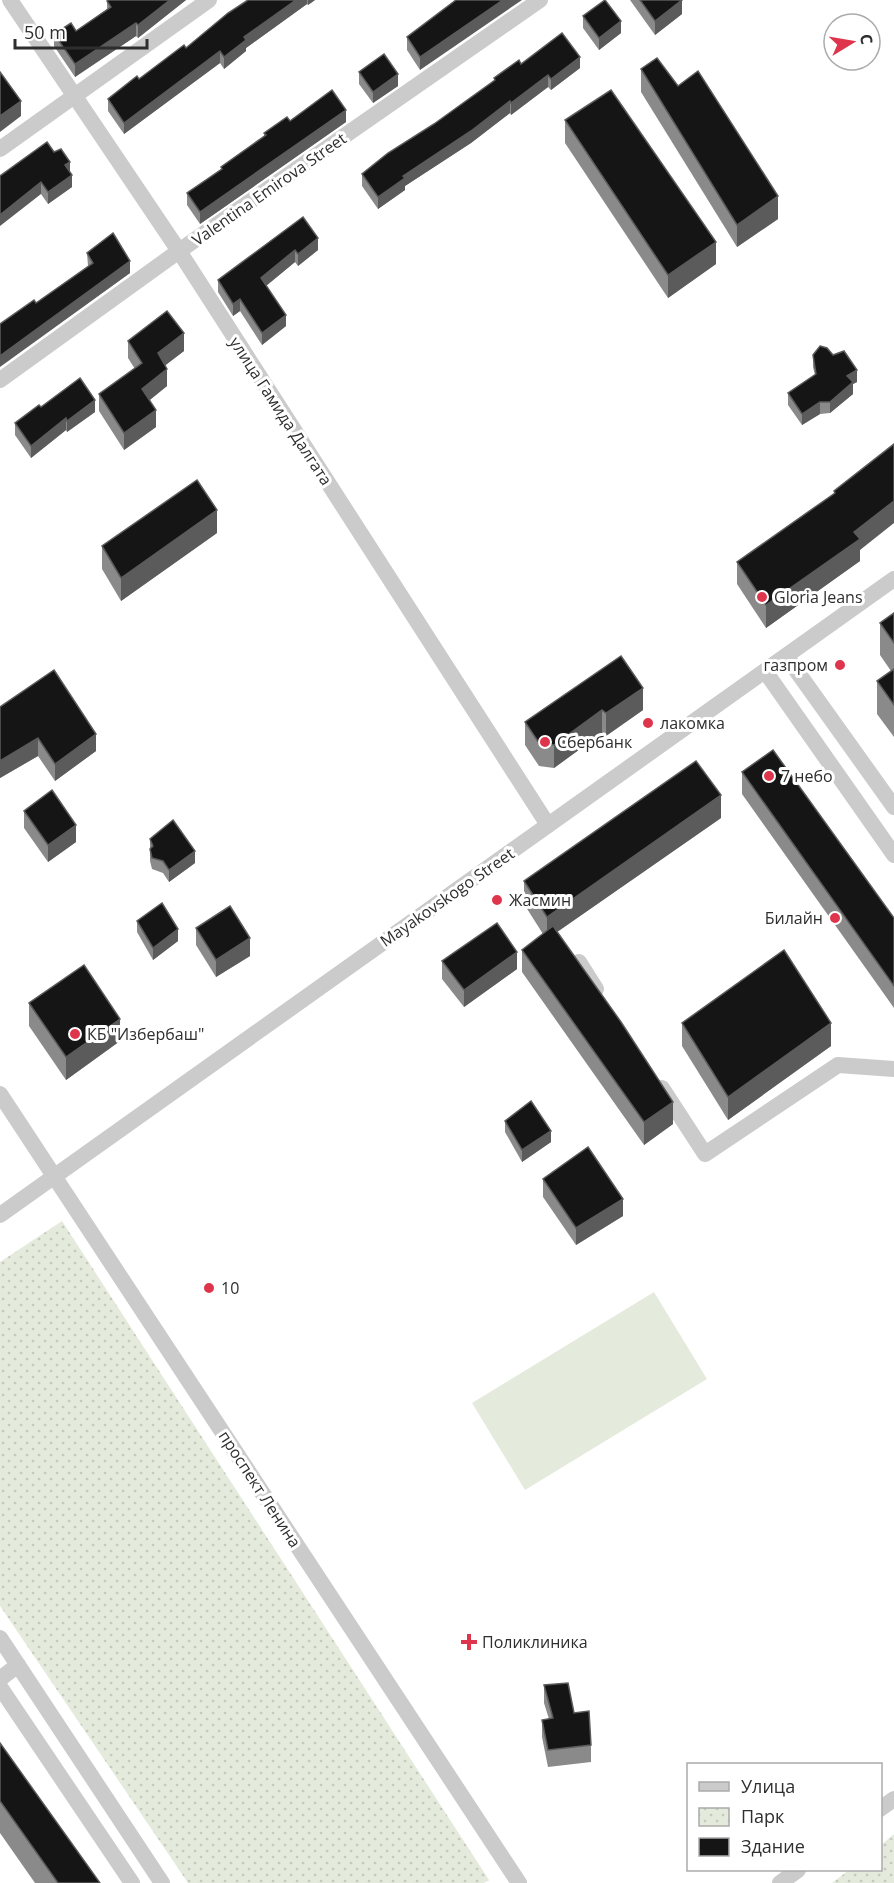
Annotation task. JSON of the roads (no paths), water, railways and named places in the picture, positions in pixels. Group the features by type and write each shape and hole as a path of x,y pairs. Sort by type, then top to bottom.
{"street":[{"name":"улица Гамида Далгата","path":"10,0 179,251 548,825"},
{"path":"0,149 209,0"},
{"name":"Valentina Emirova Street","path":"0,380 179,251 540,0"},
{"name":"Mayakovskogo Street","path":"0,1215 894,579"},
{"path":"786,656 894,807"},
{"path":"765,671 894,855"},
{"path":"579,962 604,1000"},
{"path":"654,1077 705,1154 838,1065 894,1069"},
{"name":"проспект Ленина","path":"0,1094 519,1883"},
{"path":"0,1638 159,1882"},
{"path":"0,1679 18,1665"},
{"path":"0,1687 132,1883"},
{"path":"780,1883 795,1871"}],"place":[{"name":"Gloria Jeans","path":"762,597"},
{"name":"газпром","path":"840,665"},
{"name":"лакомка","path":"648,723"},
{"name":"Сбербанк","path":"545,742"},
{"name":"7 небо","path":"769,776"},
{"name":"Жасмин","path":"497,900"},
{"name":"Билайн","path":"835,918"},
{"name":"КБ \"Избербаш\"","path":"75,1034"},
{"name":"10","path":"209,1288"},
{"name":"Поликлиника","path":"469,1642"}]}
